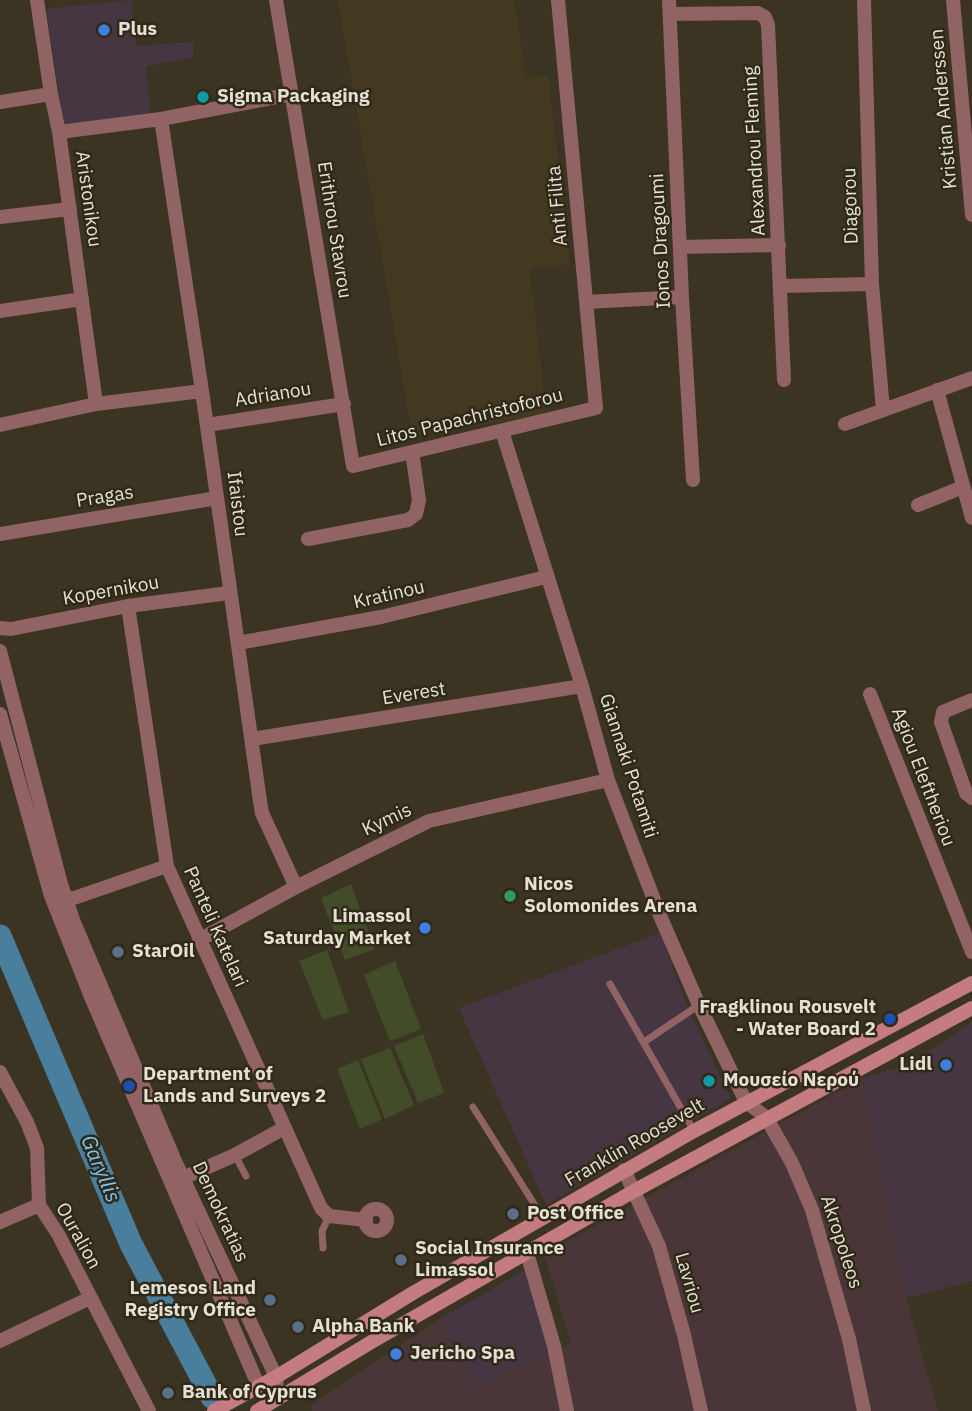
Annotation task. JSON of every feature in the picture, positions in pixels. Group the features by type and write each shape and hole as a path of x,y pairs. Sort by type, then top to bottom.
{"main road":[{"name":"Franklin Roosevelt","path":"214,1411 259,1387 413,1293 624,1170 746,1102 972,983"},
{"path":"257,1411 281,1405 373,1340 766,1117 972,1008"}],"street":[{"name":"Aristonikou","path":"37,0 59,132 96,404"},
{"name":"Erithrou Stavrou","path":"276,0 353,466"},
{"name":"Anti Filita","path":"558,0 596,408"},
{"name":"Diagorou","path":"864,0 872,284 883,410"},
{"name":"Kristian Anderssen","path":"953,0 972,215"},
{"name":"Alexandrou Fleming","path":"669,7 758,13 765,17 768,25 784,380"},
{"name":"Ionos Dragoumi","path":"669,7 682,297 694,480"},
{"path":"0,102 51,94"},
{"path":"59,132 161,119 292,94"},
{"name":"Ifaistou","path":"161,119 262,813 296,887"},
{"path":"0,217 70,209"},
{"path":"680,247 779,245"},
{"path":"781,286 872,284"},
{"path":"586,302 682,297"},
{"path":"0,312 82,299"},
{"path":"845,424 972,378"},
{"path":"937,390 971,509"},
{"path":"0,425 96,404 202,391"},
{"name":"Adrianou","path":"207,425 344,404"},
{"name":"Litos Papachristoforou","path":"353,466 596,408"},
{"name":"Giannaki Potamiti","path":"502,430 582,686 608,780 661,918 746,1102"},
{"path":"308,539 408,520 416,513 419,500 412,452"},
{"path":"918,505 963,487"},
{"name":"Pragas","path":"0,534 217,498"},
{"name":"Kratinou","path":"238,643 381,618 546,577"},
{"name":"Kopernikou","path":"5,628 128,606 229,593"},
{"name":"Panteli Katelari","path":"128,606 167,866 321,1208 329,1216"},
{"name":"Demokratias","path":"0,651 58,898"},
{"name":"Everest","path":"252,739 582,686"},
{"name":"Agiou Eleftheriou","path":"870,694 972,953"},
{"path":"972,700 950,707 943,712 941,722 967,793 972,798"},
{"name":"Demokratias","path":"0,713 91,997 178,1184 276,1377 281,1405"},
{"name":"Kymis","path":"199,940 296,887 429,821 608,780"},
{"path":"58,898 167,866"},
{"name":"Ouralion","path":"0,1072 27,1122 37,1148 39,1205 58,1234 149,1411"},
{"name":"Akropoleos","path":"746,1102 766,1117 792,1163 812,1210 849,1339 864,1411"},
{"path":"178,1184 284,1128"},
{"name":"Lavriou","path":"624,1170 659,1246 684,1335 701,1411"},
{"name":"Demokratias","path":"178,1184 259,1387"},
{"path":"0,1222 39,1205"},
{"path":"329,1216 366,1220"},
{"path":"527,1253 554,1346 567,1411"},
{"path":"0,1341 90,1298"},
{"path":"259,1387 281,1405"}],"lane":[{"path":"610,984 694,1131"},
{"path":"644,1042 699,1005"},
{"path":"473,1107 543,1218"},
{"path":"235,1155 246,1176"},
{"path":"323,1248 322,1231 329,1216"}],"shaded area":[{"path":"131,0 137,46 193,42 193,58 146,66 150,114 64,124 46,9"},
{"path":"338,0 514,0 526,77 548,76 570,264 530,268 546,415 412,435"},
{"path":"660,933 689,1011 731,1098 546,1205 459,1008"},
{"path":"972,1021 972,1281 906,1298 862,1078 896,1068 942,1044"},
{"path":"862,1078 906,1298 938,1411 312,1411 310,1406 440,1319 478,1387 571,1344 544,1254"},
{"path":"525,1270 549,1354 478,1387 440,1319"}],"green space":[{"path":"351,884 375,949 345,960 321,898"},
{"path":"327,950 349,1012 323,1020 299,961"},
{"path":"395,961 421,1029 390,1041 364,975"},
{"path":"423,1034 444,1093 418,1103 394,1046"},
{"path":"390,1048 414,1105 385,1119 361,1059"},
{"path":"358,1060 382,1119 360,1129 337,1069"}],"waterway":[{"name":"Garyllis","path":"0,936 131,1244 212,1397"}],"place":[{"name":"Plus","path":"104,30"},
{"name":"Sigma Packaging","path":"203,97"},
{"name":"Nicos Solomonides Arena","path":"510,896"},
{"name":"Limassol Saturday Market","path":"425,928"},
{"name":"StarOil","path":"118,952"},
{"name":"Fragklinou Rousvelt - Water Board 2","path":"890,1019"},
{"name":"Lidl","path":"946,1065"},
{"name":"Μουσείο Νερού","path":"709,1081"},
{"name":"Department of Lands and Surveys 2","path":"129,1086"},
{"name":"Post Office","path":"513,1214"},
{"name":"Social Insurance Limassol","path":"401,1260"},
{"name":"Lemesos Land Registry Office","path":"270,1300"},
{"name":"Alpha Bank","path":"298,1327"},
{"name":"Jericho Spa","path":"396,1354"},
{"name":"Bank of Cyprus","path":"168,1393"}]}
